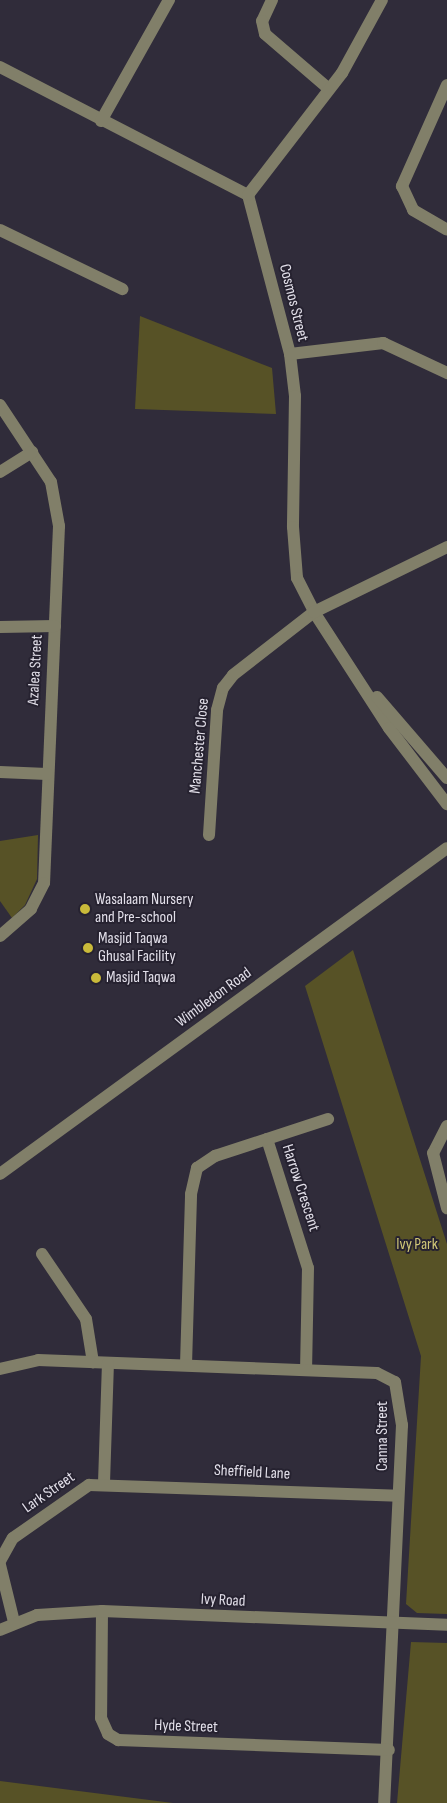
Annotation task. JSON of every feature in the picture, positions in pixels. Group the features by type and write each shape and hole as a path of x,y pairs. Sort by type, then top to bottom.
{"street":[{"path":"100,121 169,0"},
{"path":"272,0 262,21 265,34 329,89"},
{"path":"0,67 100,121 248,195 329,89 382,0"},
{"path":"447,85 442,108 406,170 402,194 413,210 447,230"},
{"name":"Cosmos Street","path":"248,195 290,354 295,396 294,565 314,612 447,804"},
{"path":"0,230 122,289"},
{"path":"290,354 383,343 447,373"},
{"name":"Azalea Street","path":"0,405 51,482 58,509 44,883 32,910 0,936"},
{"path":"0,472 32,452"},
{"name":"Manchester Close","path":"209,835 216,710 223,688 314,612 447,547"},
{"path":"0,627 55,626"},
{"name":"Cosmos Street","path":"360,681 447,778"},
{"path":"0,772 47,774"},
{"name":"Wimbledon Road","path":"0,1174 447,848"},
{"path":"267,1139 328,1119"},
{"path":"447,1126 433,1153 447,1208"},
{"name":"Harrow Crescent","path":"186,1365 193,1178 203,1162 267,1139 308,1268 306,1370"},
{"path":"42,1254 86,1319 92,1362"},
{"name":"Canna Street","path":"0,1369 23,1360 186,1365 377,1373 395,1382 402,1425 389,1750 384,1803"},
{"path":"104,1482 108,1363"},
{"name":"Sheffield Lane","path":"104,1482 398,1496"},
{"name":"Lark Street","path":"14,1622 0,1563 13,1538 79,1489 104,1482"},
{"name":"Ivy Road","path":"0,1630 14,1622 56,1612 102,1611 447,1625"},
{"name":"Hyde Street","path":"102,1611 101,1718 108,1734 118,1740 389,1750"}],"green space":[{"path":"140,316 272,368 276,414 135,409"},
{"path":"38,835 37,879 25,905 12,918 0,901 0,841"},
{"name":"Ivy Park","path":"353,950 447,1244 447,1614 417,1613 406,1604 421,1356 305,986"},
{"path":"411,1642 447,1643 447,1803 397,1803"},
{"path":"0,1781 173,1803 0,1803"}],"place":[{"name":"Wasalaam Nursery and Pre-school","path":"85,909"},
{"name":"Masjid Taqwa Ghusal Facility","path":"88,948"},
{"name":"Masjid Taqwa","path":"96,978"}]}
